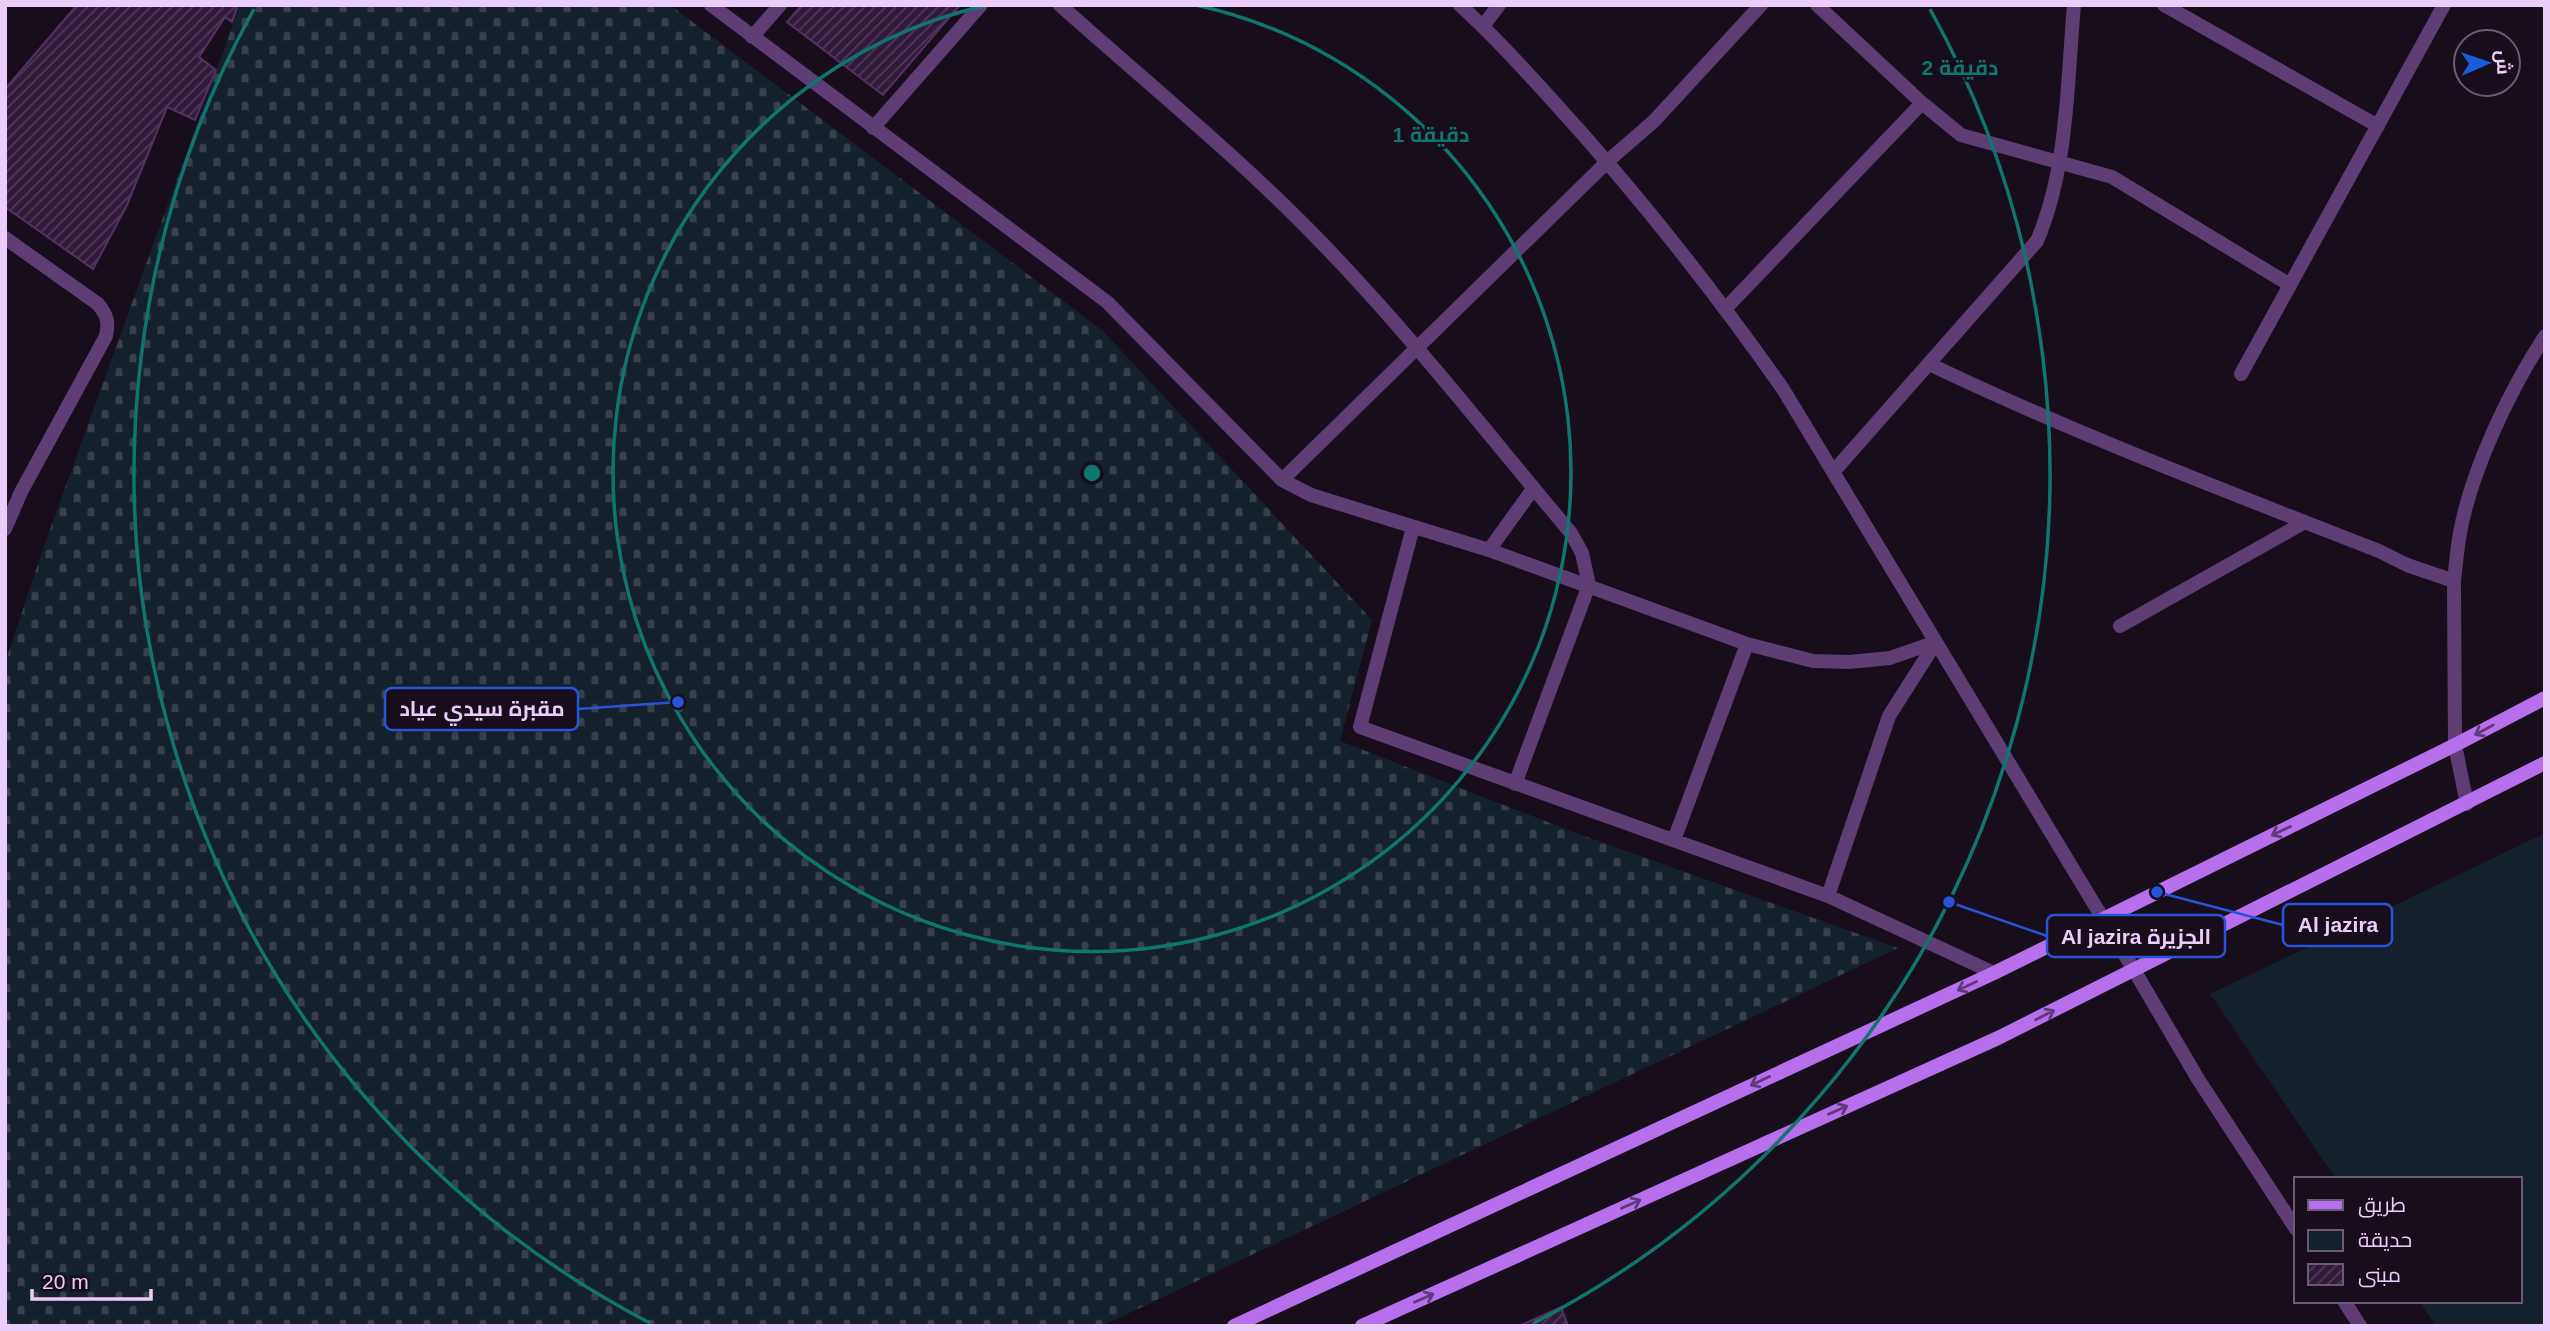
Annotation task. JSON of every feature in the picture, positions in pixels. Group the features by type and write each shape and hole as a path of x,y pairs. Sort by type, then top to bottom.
{"main road":[{"path":"1234,1326 1994,973 2545,698"},
{"path":"1362,1326 1998,1038 2545,763"}],"street":[{"path":"711,5 1107,302 1282,480 1311,495 1489,550 1747,644 1813,661 1849,662 1890,657 1936,642"},
{"path":"752,37 780,5"},
{"path":"873,128 981,5"},
{"path":"1059,5 1237,162 1315,236 1416,346 1571,533 1582,554 1589,585 1514,784"},
{"path":"1460,5 1483,26 1608,160 1726,308 1783,389 2198,1079 2294,1226"},
{"path":"1483,26 1499,5"},
{"path":"1282,480 1608,160 1654,121 1761,5"},
{"path":"1817,5 1922,103 1961,135 2112,177 2290,285"},
{"path":"1834,471 2037,242 2051,209 2061,162 2074,5"},
{"path":"2164,5 2378,126"},
{"path":"2241,373 2444,5"},
{"path":"1726,308 1922,103"},
{"path":"5,238 98,304 106,313 108,324 106,336 21,492 5,529"},
{"path":"2467,804 2455,745 2454,581 2460,531 2479,470 2519,375 2545,336"},
{"path":"1929,364 2033,413 2379,551 2407,565 2454,581"},
{"path":"1489,550 1534,489"},
{"path":"2120,626 2305,522"},
{"path":"1413,527 1360,727 1828,896 1994,973"},
{"path":"1828,896 1889,716 1936,642"},
{"path":"1674,840 1747,644"},
{"path":"2345,1303 2360,1326"}],"green space":[{"path":"240,5 670,5 1103,331 1372,620 1340,741 1573,832 1898,948 1102,1326 5,1326 5,663 44,546"},
{"path":"2545,833 2545,1326 2436,1326 2420,1303 2522,1303 2522,1177 2335,1177 2210,994"}],"building":[{"path":"77,5 238,5 232,22 225,17 199,57 216,70 195,120 167,107 127,205 93,269 5,207 5,89"},
{"path":"802,5 960,5 883,95 787,22"},
{"path":"1561,1307 1568,1326 1519,1326"}],"place":[{"name":"مقبرة سيدي عياد","path":"678,702"},
{"name":"Al jazira","path":"2157,892"},
{"name":"Al jazira الجزيرة","path":"1949,902"}]}
